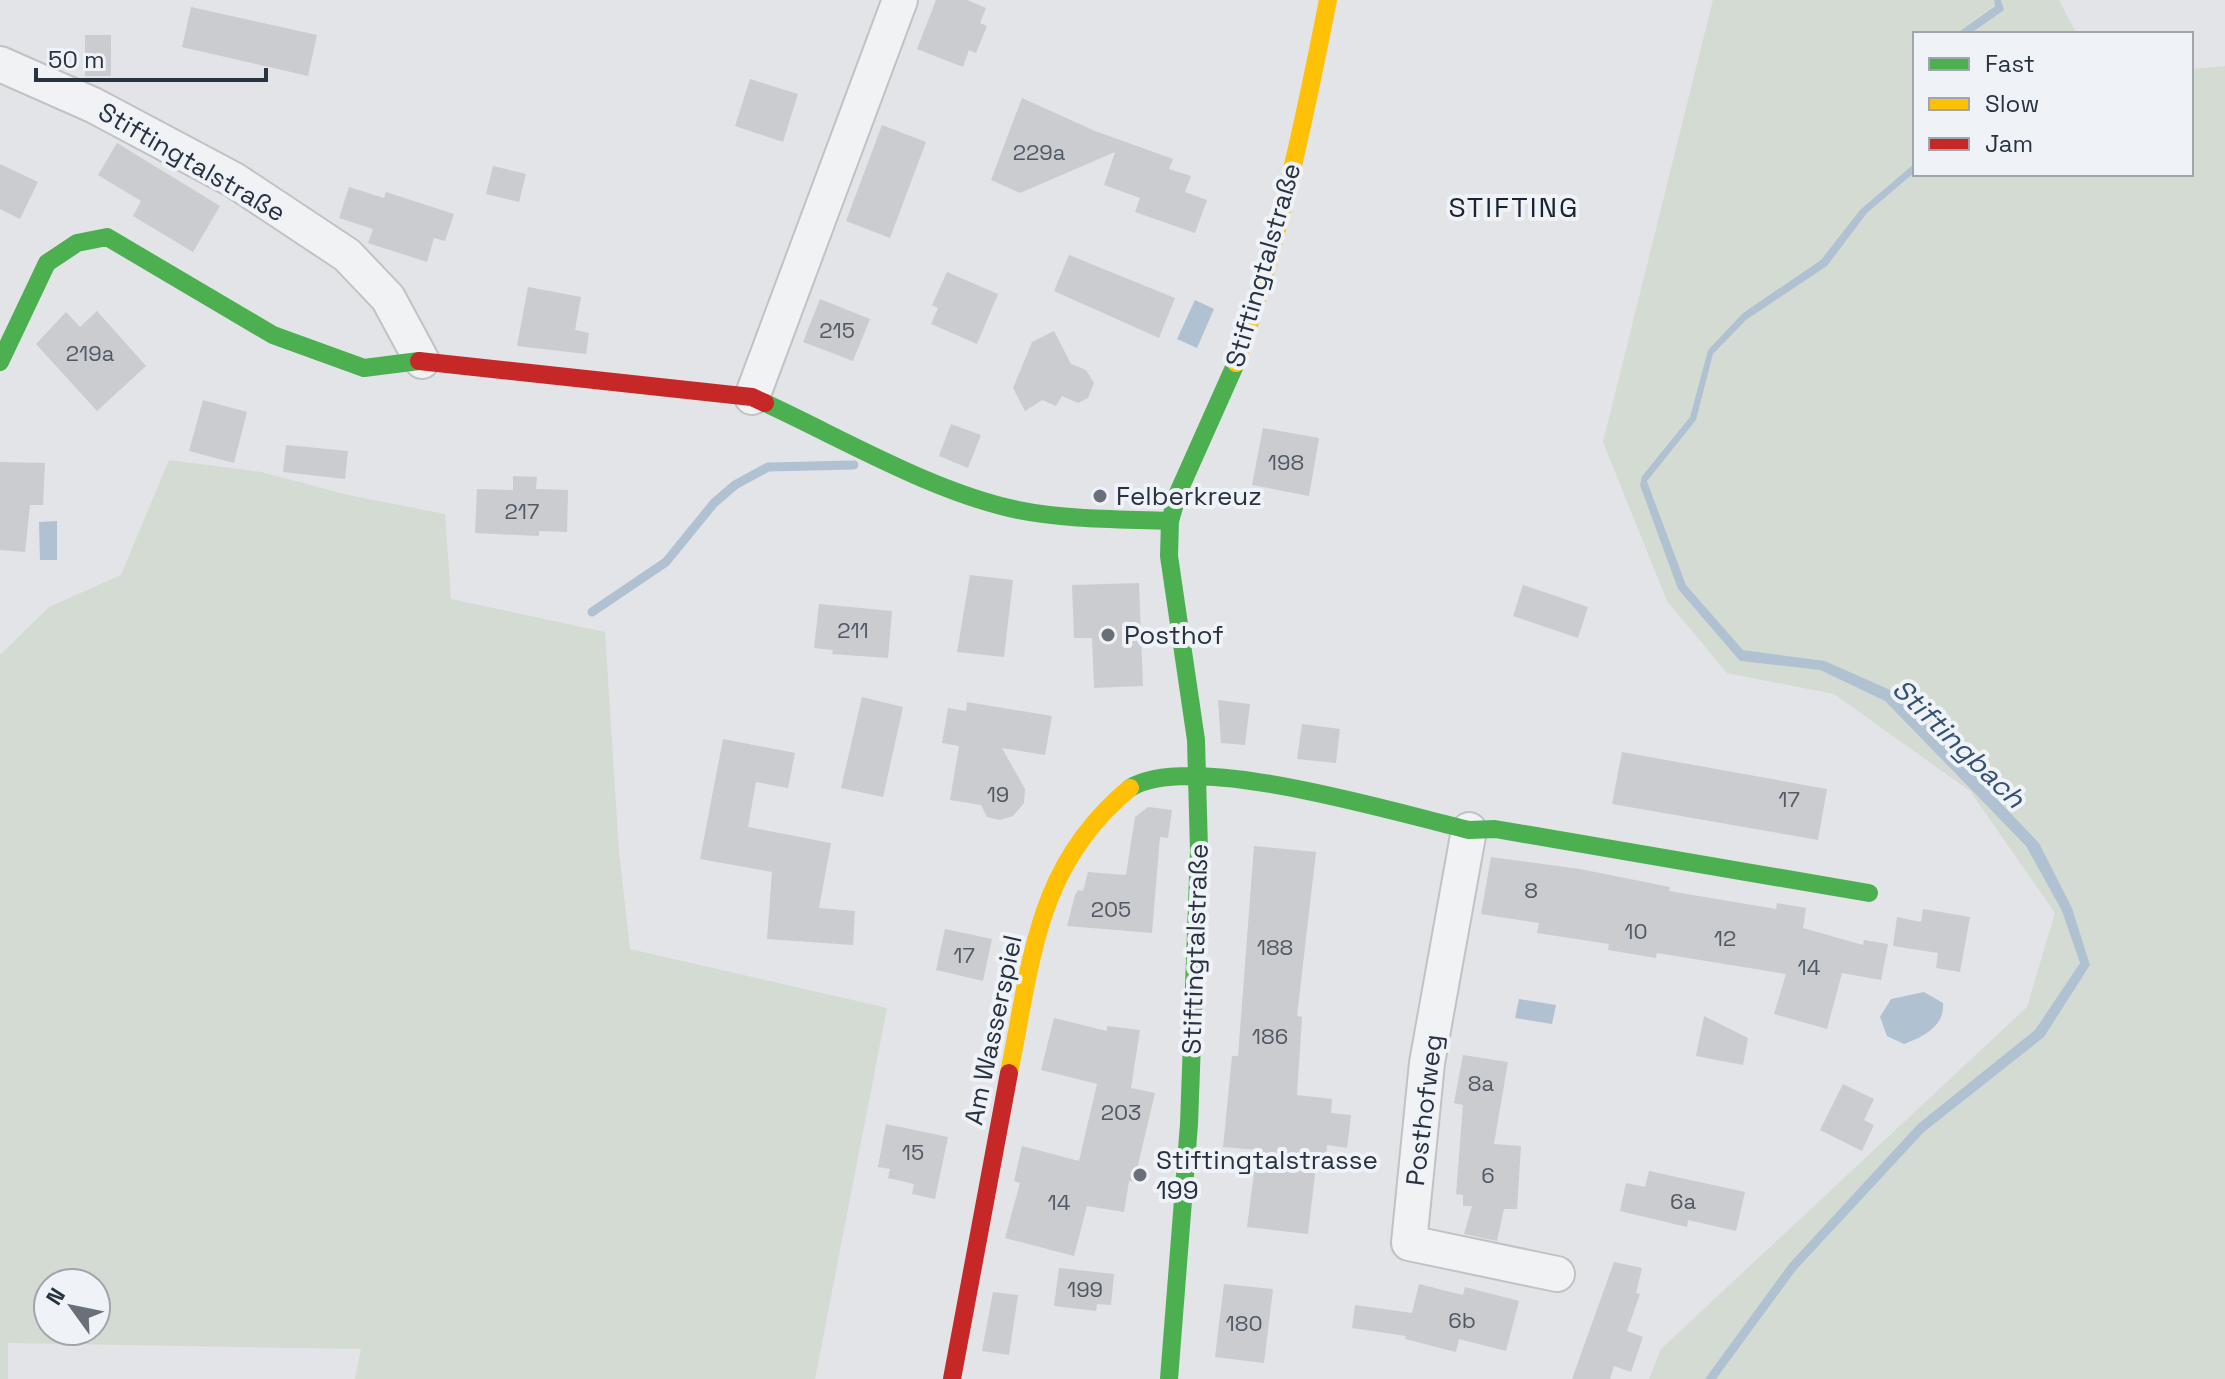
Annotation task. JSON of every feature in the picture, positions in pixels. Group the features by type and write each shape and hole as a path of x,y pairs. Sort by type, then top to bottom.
{"street":[{"path":"752,397 900,0"},
{"name":"Stiftingtalstraße","path":"1169,1379 1193,1053 1198,775 1169,556 1170,521 1178,493 1251,327 1284,205 1328,0"},
{"name":"Stiftingtalstraße","path":"0,64 93,105 234,180 347,255 388,298 422,361"},
{"path":"0,362 47,263 77,243 107,237 273,335 364,368 422,361 752,397 953,490 1003,505 1068,518 1170,521"},
{"path":"1198,775 1232,779 1469,830 1495,829 1869,893"},
{"name":"Am Wasserspiel","path":"952,1379 1011,1063 1053,884 1085,835 1119,797 1143,780 1198,775"},
{"name":"Posthofweg","path":"1469,830 1427,1063 1409,1243 1557,1274"}],"shaded area":[{"path":"1713,0 1994,0 1995,5 1959,32 1913,32 1913,165 1860,210 1821,260 1743,313 1708,350 1690,417 1642,475 1678,589 1740,661 1820,670 1885,701 2026,846 2062,911 2080,963 2035,1030 1918,1124 1789,1264 1705,1379 1649,1379 1661,1349 2027,1007 2055,913 1970,791 1834,694 1727,673 1667,601 1603,442"},
{"path":"2001,0 2059,0 2076,32 1973,32 2004,10"},
{"path":"2225,66 2225,1379 1716,1379 1796,1270 1924,1132 2044,1037 2090,965 2072,908 2039,843 1895,692 1825,661 1743,650 1686,585 1647,480 1696,420 1713,354 1746,320 1827,266 1867,213 1913,174 2193,176 2193,69"},
{"path":"169,460 261,472 348,495 445,514 451,599 605,632 619,852 630,949 887,1008 815,1379 355,1379 361,1349 112,1345 112,1267 32,1267 32,1343 8,1343 8,1379 0,1379 0,655 49,607 121,575"}],"water":[{"path":"1994,0 2001,0 2004,10 1973,32 1959,32 1995,6"},
{"name":"Stiftingbach","path":"1913,165 1913,174 1867,213 1827,266 1746,320 1713,354 1696,420 1647,481 1686,585 1743,650 1825,661 1895,692 2039,843 2072,908 2090,965 2044,1037 1924,1132 1796,1270 1716,1379 1705,1379 1789,1264 1918,1124 2035,1030 2080,963 2062,911 2026,846 1885,701 1820,670 1740,661 1678,589 1640,485 1642,476 1690,417 1708,350 1743,313 1821,260 1860,210"},
{"path":"1195,300 1214,309 1197,348 1177,339"},
{"path":"57,521 57,560 40,560 39,522"},
{"path":"1924,992 1943,1003 1937,1024 1904,1044 1887,1036 1880,1017 1891,999"},
{"path":"1519,999 1556,1005 1552,1024 1515,1018"}],"building":[{"path":"936,0 967,0 986,8 980,23 987,26 976,53 969,50 963,67 917,49"},
{"path":"191,7 317,35 308,76 182,47"},
{"path":"85,35 111,35 111,76 85,76"},
{"path":"750,79 798,94 783,142 735,126"},
{"path":"1022,98 1095,131 1173,159 1169,169 1191,176 1185,192 1207,200 1195,233 1135,212 1140,198 1104,185 1115,152 1020,193 991,180"},
{"path":"882,125 926,142 890,238 846,221"},
{"path":"117,143 220,206 193,252 133,216 141,201 98,175"},
{"path":"0,164 38,182 20,219 0,209"},
{"path":"493,166 526,174 519,202 486,194"},
{"path":"349,187 384,198 386,192 454,214 445,241 434,238 427,262 368,243 373,229 339,218"},
{"path":"1069,255 1175,298 1159,338 1054,291"},
{"path":"947,272 998,294 977,344 931,324 938,308 932,305"},
{"path":"528,287 581,297 575,330 589,333 586,354 517,346"},
{"path":"820,299 870,319 853,361 803,342"},
{"path":"97,311 146,366 97,411 36,344 66,312 80,327"},
{"path":"1054,331 1071,364 1086,370 1094,383 1088,398 1078,403 1062,396 1056,406 1042,400 1025,411 1013,388 1032,342"},
{"path":"203,400 247,412 234,463 189,451"},
{"path":"951,424 981,435 968,468 939,456"},
{"path":"1263,428 1319,438 1309,496 1252,485"},
{"path":"286,445 348,451 345,479 283,472"},
{"path":"0,462 45,463 43,505 30,505 25,552 0,550"},
{"path":"513,476 537,477 536,489 568,490 567,532 539,531 539,536 475,533 477,489 513,490"},
{"path":"970,575 1013,580 1004,657 957,652"},
{"name":"Posthof","path":"1139,583 1143,686 1094,688 1092,638 1074,638 1072,585"},
{"path":"1523,585 1588,607 1578,638 1513,616"},
{"path":"819,604 892,611 888,658 832,654 833,650 814,648"},
{"path":"862,697 903,707 883,797 841,788"},
{"path":"1218,700 1250,704 1245,745 1221,743"},
{"path":"967,702 1052,716 1045,755 1002,748 1025,789 1024,803 1013,816 1000,820 987,817 981,805 950,800 959,746 942,743 948,708 966,711"},
{"path":"1302,724 1340,729 1336,763 1297,759"},
{"path":"723,739 795,753 788,788 756,782 748,827 831,843 819,908 855,911 853,945 767,939 772,872 700,859"},
{"path":"1622,752 1827,789 1818,840 1612,804"},
{"path":"1148,807 1172,810 1168,838 1160,837 1152,933 1067,926 1075,895 1078,890 1083,891 1088,872 1126,875 1135,817"},
{"path":"1254,846 1316,852 1297,1016 1302,1017 1297,1095 1332,1099 1331,1113 1351,1115 1347,1148 1327,1145 1326,1158 1317,1157 1308,1234 1247,1227 1257,1150 1223,1147 1232,1056 1238,1056"},
{"path":"1491,857 1580,869 1670,887 1669,891 1776,909 1777,903 1806,908 1803,928 1863,945 1864,940 1888,944 1881,980 1842,973 1827,1029 1774,1014 1786,974 1657,953 1656,958 1608,950 1609,944 1537,933 1539,923 1481,914"},
{"path":"1923,909 1970,917 1960,972 1936,968 1938,953 1893,946 1897,917 1921,922"},
{"path":"945,929 992,939 983,981 936,970"},
{"path":"1704,1016 1748,1038 1743,1065 1696,1056"},
{"path":"1054,1018 1107,1031 1107,1026 1140,1030 1131,1088 1155,1093 1134,1182 1129,1181 1124,1212 1087,1206 1074,1256 1005,1238 1020,1183 1014,1181 1022,1146 1079,1161 1097,1084 1041,1070"},
{"path":"1463,1055 1508,1062 1494,1144 1521,1146 1517,1209 1504,1209 1497,1241 1464,1234 1472,1206 1463,1206 1463,1195 1456,1194 1463,1105 1454,1103"},
{"path":"1843,1084 1874,1099 1864,1120 1874,1125 1862,1151 1820,1130"},
{"path":"886,1124 948,1137 935,1199 912,1194 914,1184 888,1178 890,1169 878,1167"},
{"path":"1649,1171 1745,1192 1736,1231 1688,1220 1687,1227 1620,1211 1626,1183 1645,1187"},
{"path":"1614,1262 1642,1268 1636,1293 1640,1294 1627,1331 1643,1337 1631,1372 1614,1366 1610,1379 1572,1379"},
{"path":"1059,1268 1114,1274 1111,1305 1097,1304 1096,1311 1054,1306"},
{"path":"1224,1284 1273,1289 1264,1363 1215,1357"},
{"path":"1419,1284 1463,1295 1465,1287 1519,1301 1506,1351 1459,1339 1456,1352 1405,1339 1406,1336 1352,1328 1355,1305 1412,1313"},
{"path":"993,1292 1018,1295 1009,1355 982,1351"}],"waterway":[{"path":"592,612 666,562 714,503 735,485 768,467 854,465"}],"traffic: fast":[{"path":"0,362 47,263 77,243 107,237 273,335 364,368 419,361"},
{"path":"1169,1379 1189,1124 1199,850 1196,740 1169,556 1170,521 1178,493 1236,363"},
{"path":"765,403 890,464 986,502 1056,516 1170,521"},
{"path":"1130,788 1159,778 1198,776 1245,780 1346,799 1469,830 1495,829 1869,893"}],"traffic: slow":[{"path":"1236,363 1277,228 1328,0"},
{"path":"1009,1073 1032,955 1056,883 1074,850 1098,818 1130,788"}],"traffic: jam":[{"path":"419,361 752,397 765,403"},
{"path":"952,1379 1009,1073"}],"place":[{"name":"Felberkreuz","path":"1100,496"},
{"name":"Posthof","path":"1108,635"},
{"name":"Stiftingtalstrasse 199","path":"1140,1175"}],"district":[{"name":"STIFTING","path":"1514,207"}]}
